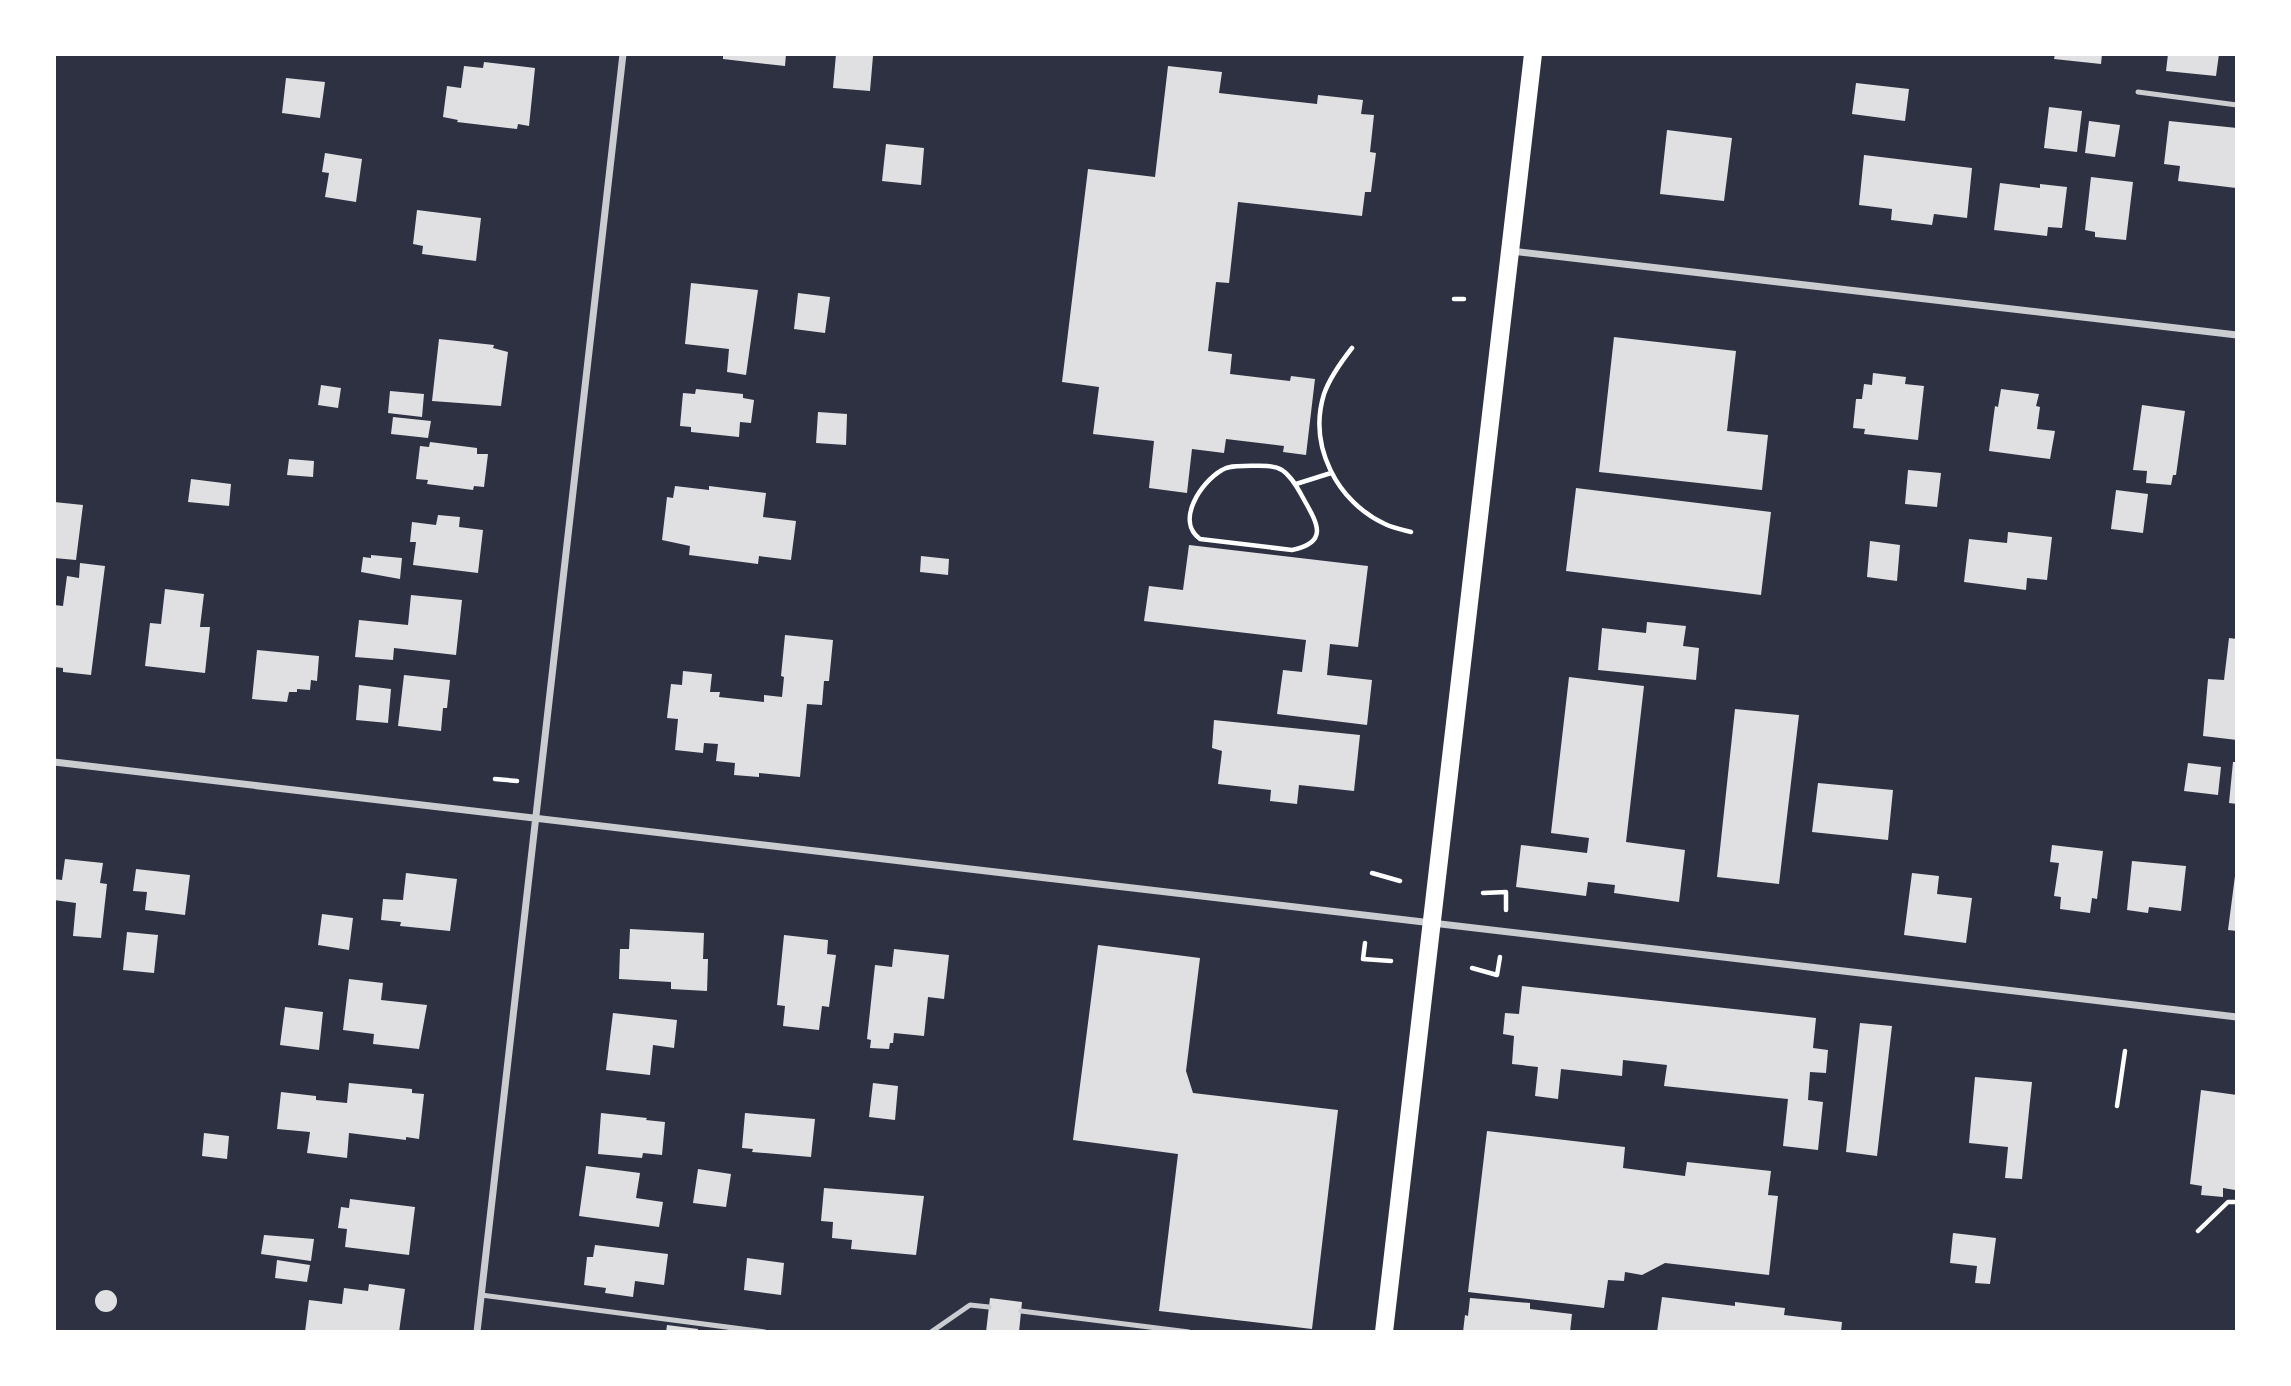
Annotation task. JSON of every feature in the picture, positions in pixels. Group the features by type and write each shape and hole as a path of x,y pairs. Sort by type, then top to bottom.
{"main road":[{"path":"1384,1332 1533,54"}],"street":[{"path":"477,1332 623,54"},
{"path":"1510,251 2237,335"},
{"path":"54,762 2237,1017"}],"lane":[{"path":"2138,92 2237,105"},
{"path":"481,1295 765,1332"},
{"path":"931,1332 970,1305 989,1307"},
{"path":"1021,1311 1189,1332"}],"path":[{"path":"1454,299 1464,299"},
{"path":"1352,348 1335,370 1324,395 1320,421 1322,447 1331,473 1345,495 1364,512 1387,525 1412,532"},
{"path":"1264,466 1282,470 1296,484 1313,512 1316,524 1317,534 1304,548 1292,550 1200,539 1193,534 1189,523 1190,510 1209,480 1224,468 1264,466"},
{"path":"1296,484 1331,473"},
{"path":"495,779 517,781"},
{"path":"1372,873 1400,881"},
{"path":"1483,893 1506,892 1506,910"},
{"path":"1365,943 1363,959 1391,961"},
{"path":"1472,968 1497,975 1500,957"},
{"path":"2116,1107 2125,1051"},
{"path":"2198,1231 2228,1202 2237,1202"}],"building":[{"path":"723,54 786,54 785,66 723,59"},
{"path":"836,54 873,56 870,91 833,88"},
{"path":"2055,54 2102,54 2101,64 2054,59"},
{"path":"2168,54 2219,54 2216,76 2166,71"},
{"path":"484,62 535,68 529,126 518,124 517,129 457,122 458,120 443,117 447,86 461,88 464,66 483,68"},
{"path":"1168,66 1222,72 1219,93 1317,104 1318,95 1363,100 1361,114 1374,115 1370,152 1376,153 1371,192 1365,192 1362,216 1238,202 1229,283 1216,282 1208,351 1232,354 1230,374 1290,381 1291,376 1315,379 1306,455 1283,452 1284,446 1226,439 1224,453 1192,449 1187,493 1149,488 1154,441 1093,434 1099,387 1062,382 1088,169 1155,177"},
{"path":"286,78 325,82 320,118 282,113"},
{"path":"1856,83 1909,89 1905,121 1852,114"},
{"path":"2049,107 2082,111 2077,152 2044,148"},
{"path":"2089,121 2120,125 2115,157 2085,153"},
{"path":"2169,121 2237,128 2236,188 2178,181 2180,166 2164,164"},
{"path":"1667,130 1732,138 1724,201 1660,194"},
{"path":"886,144 924,148 921,185 882,181"},
{"path":"325,153 362,159 356,202 325,197 329,173 322,172"},
{"path":"1864,155 1972,168 1967,218 1934,214 1932,225 1891,220 1892,209 1859,205"},
{"path":"2091,177 2133,182 2126,240 2095,237 2095,232 2085,230"},
{"path":"2000,183 2040,188 2040,184 2067,187 2062,228 2048,227 2047,236 1994,230"},
{"path":"417,210 481,218 476,261 422,254 423,246 413,244"},
{"path":"691,283 758,290 746,375 727,372 729,349 685,344"},
{"path":"798,293 830,297 825,333 794,329"},
{"path":"1614,337 1736,351 1727,431 1768,435 1762,490 1599,472"},
{"path":"439,339 494,345 493,348 508,352 501,406 432,401"},
{"path":"1873,373 1906,377 1905,384 1924,386 1918,440 1864,434 1865,429 1853,428 1856,399 1862,399 1864,384 1872,385"},
{"path":"321,385 341,388 338,408 318,405"},
{"path":"696,389 743,394 743,398 754,400 751,423 740,422 739,437 691,432 691,427 680,426 683,393 695,394"},
{"path":"2001,389 2039,394 2036,406 2040,407 2037,429 2055,431 2050,459 1989,451 1995,406 1998,407"},
{"path":"390,391 424,394 422,417 388,413"},
{"path":"2142,405 2185,411 2176,475 2173,475 2171,485 2146,483 2147,471 2133,470"},
{"path":"818,412 847,414 846,445 816,443"},
{"path":"393,417 431,421 428,438 391,434"},
{"path":"430,442 477,448 477,454 488,454 484,487 474,486 473,490 427,484 428,480 416,479 420,446 429,447"},
{"path":"289,459 314,461 313,477 287,475"},
{"path":"1908,470 1941,473 1937,507 1905,504"},
{"path":"191,479 231,484 229,506 188,502"},
{"path":"675,486 709,490 709,486 766,493 763,517 796,521 791,560 759,556 758,564 689,555 690,546 662,540 667,497 673,498"},
{"path":"1576,488 1771,512 1761,595 1566,571"},
{"path":"2116,490 2148,494 2143,533 2111,529"},
{"path":"54,502 83,505 76,560 54,558"},
{"path":"438,515 460,517 459,527 483,530 478,573 413,565 416,542 410,542 412,522 436,525"},
{"path":"2008,532 2052,537 2047,580 2027,578 2026,590 1964,582 1969,539 2007,543"},
{"path":"1870,541 1900,545 1897,581 1867,577"},
{"path":"1189,545 1368,566 1358,647 1330,644 1327,675 1372,680 1367,725 1277,714 1283,670 1302,672 1306,640 1144,621 1149,586 1183,590"},
{"path":"371,555 402,558 400,579 361,572 363,557 371,558"},
{"path":"921,556 949,559 948,575 920,572"},
{"path":"80,563 105,566 91,675 63,672 63,668 54,667 54,605 63,606 67,576 79,578"},
{"path":"165,589 204,594 200,627 210,627 205,673 145,666 150,623 161,624"},
{"path":"411,595 462,600 456,655 394,648 393,660 355,657 359,620 408,625"},
{"path":"1647,622 1686,626 1683,646 1699,648 1696,680 1598,670 1602,628 1646,633"},
{"path":"785,635 833,640 829,681 824,681 822,705 807,704 800,777 759,773 759,777 734,775 735,763 716,761 718,744 704,743 703,753 675,750 678,719 667,718 671,684 682,685 683,671 712,674 710,692 720,692 719,697 764,702 764,695 782,697"},
{"path":"2229,638 2237,639 2237,740 2203,736 2208,679 2224,680"},
{"path":"257,650 319,656 317,681 311,680 310,690 297,689 297,692 289,692 287,702 252,699"},
{"path":"404,675 450,680 441,731 398,726"},
{"path":"1569,677 1644,686 1626,842 1685,850 1679,902 1614,893 1615,885 1588,882 1586,896 1516,887 1521,845 1587,853 1589,838 1551,833"},
{"path":"359,685 391,689 388,723 356,720"},
{"path":"1735,709 1799,715 1779,884 1717,877"},
{"path":"1214,720 1360,735 1354,791 1299,785 1297,804 1270,801 1271,790 1218,784 1222,751 1212,748"},
{"path":"2233,762 2237,762 2237,804 2229,803"},
{"path":"2188,763 2221,767 2218,795 2184,791"},
{"path":"1818,783 1893,790 1888,840 1812,832"},
{"path":"2052,845 2103,851 2097,899 2092,898 2090,913 2060,909 2061,897 2054,896 2059,863 2050,862"},
{"path":"65,859 103,863 100,883 107,884 101,938 73,936 76,903 54,900 54,879 62,880"},
{"path":"2132,861 2186,866 2181,911 2149,907 2148,913 2127,910"},
{"path":"136,869 190,875 185,915 145,910 147,892 133,891"},
{"path":"406,873 457,879 450,931 400,926 401,922 381,920 383,899 403,900"},
{"path":"1912,873 1939,876 1937,894 1972,898 1966,943 1904,935"},
{"path":"2237,876 2237,931 2228,930"},
{"path":"322,914 353,918 349,950 318,945"},
{"path":"630,929 704,933 703,959 708,959 707,991 671,989 671,982 619,979 620,949 629,949"},
{"path":"127,932 158,935 154,973 123,970"},
{"path":"784,935 828,940 827,954 836,955 829,1007 822,1006 819,1030 783,1026 785,1006 777,1005"},
{"path":"1098,945 1200,958 1186,1071 1193,1093 1338,1110 1312,1329 1159,1311 1178,1154 1073,1140"},
{"path":"894,949 949,955 944,999 928,997 924,1036 894,1033 889,1049 870,1048 871,1040 867,1039 875,965 892,967"},
{"path":"349,979 383,983 381,1000 427,1005 419,1049 373,1044 374,1034 343,1030"},
{"path":"1522,986 1816,1018 1813,1048 1828,1050 1826,1073 1810,1072 1808,1100 1823,1102 1818,1150 1783,1146 1788,1099 1664,1086 1667,1065 1623,1060 1622,1076 1561,1069 1558,1099 1535,1096 1538,1067 1512,1064 1514,1036 1503,1034 1505,1013 1519,1014"},
{"path":"285,1007 323,1012 319,1050 280,1045"},
{"path":"613,1013 677,1020 674,1048 653,1045 650,1075 606,1070"},
{"path":"1860,1023 1892,1026 1877,1156 1846,1152"},
{"path":"1975,1077 2032,1082 2022,1179 2005,1178 2008,1147 1969,1143"},
{"path":"349,1083 412,1089 412,1093 424,1094 419,1139 406,1137 406,1140 349,1133 347,1158 307,1153 310,1132 277,1129 281,1092 316,1096 316,1100 347,1103"},
{"path":"873,1083 898,1086 895,1120 869,1117"},
{"path":"2201,1090 2237,1095 2235,1190 2223,1188 2223,1197 2201,1195 2202,1186 2190,1184"},
{"path":"601,1113 665,1122 662,1155 643,1153 642,1158 598,1154"},
{"path":"745,1113 815,1119 811,1157 752,1152 753,1149 742,1148"},
{"path":"1487,1131 1625,1147 1623,1168 1685,1176 1687,1162 1771,1171 1768,1195 1778,1196 1769,1275 1665,1263 1642,1275 1625,1272 1624,1281 1608,1280 1604,1308 1468,1292"},
{"path":"204,1133 229,1136 227,1159 202,1156"},
{"path":"586,1166 640,1173 636,1198 663,1202 659,1227 579,1216"},
{"path":"698,1169 731,1174 726,1207 693,1203"},
{"path":"824,1188 924,1196 916,1255 851,1249 852,1240 832,1238 833,1222 821,1221"},
{"path":"350,1199 415,1207 409,1255 345,1247 347,1229 338,1228 341,1207 349,1208"},
{"path":"1953,1233 1996,1238 1990,1284 1975,1283 1977,1266 1950,1263"},
{"path":"264,1235 314,1239 311,1261 261,1254"},
{"path":"595,1245 668,1254 664,1285 635,1281 633,1297 605,1293 606,1288 584,1285 587,1257 593,1257"},
{"path":"747,1258 784,1263 781,1295 744,1290"},
{"path":"277,1260 310,1265 307,1282 275,1278"},
{"path":"369,1284 405,1289 399,1332 305,1332 309,1300 342,1304 344,1288 368,1291"},
{"path":"102,1290 110,1290 117,1297 117,1305 110,1312 102,1312 95,1305 95,1297"},
{"path":"1662,1297 1735,1306 1735,1302 1785,1308 1784,1315 1842,1322 1841,1332 1657,1332"},
{"path":"990,1298 1022,1302 1019,1332 986,1332"},
{"path":"1470,1298 1530,1303 1530,1309 1572,1314 1570,1332 1463,1332"},
{"path":"667,1325 698,1329 698,1332 666,1332"}]}
